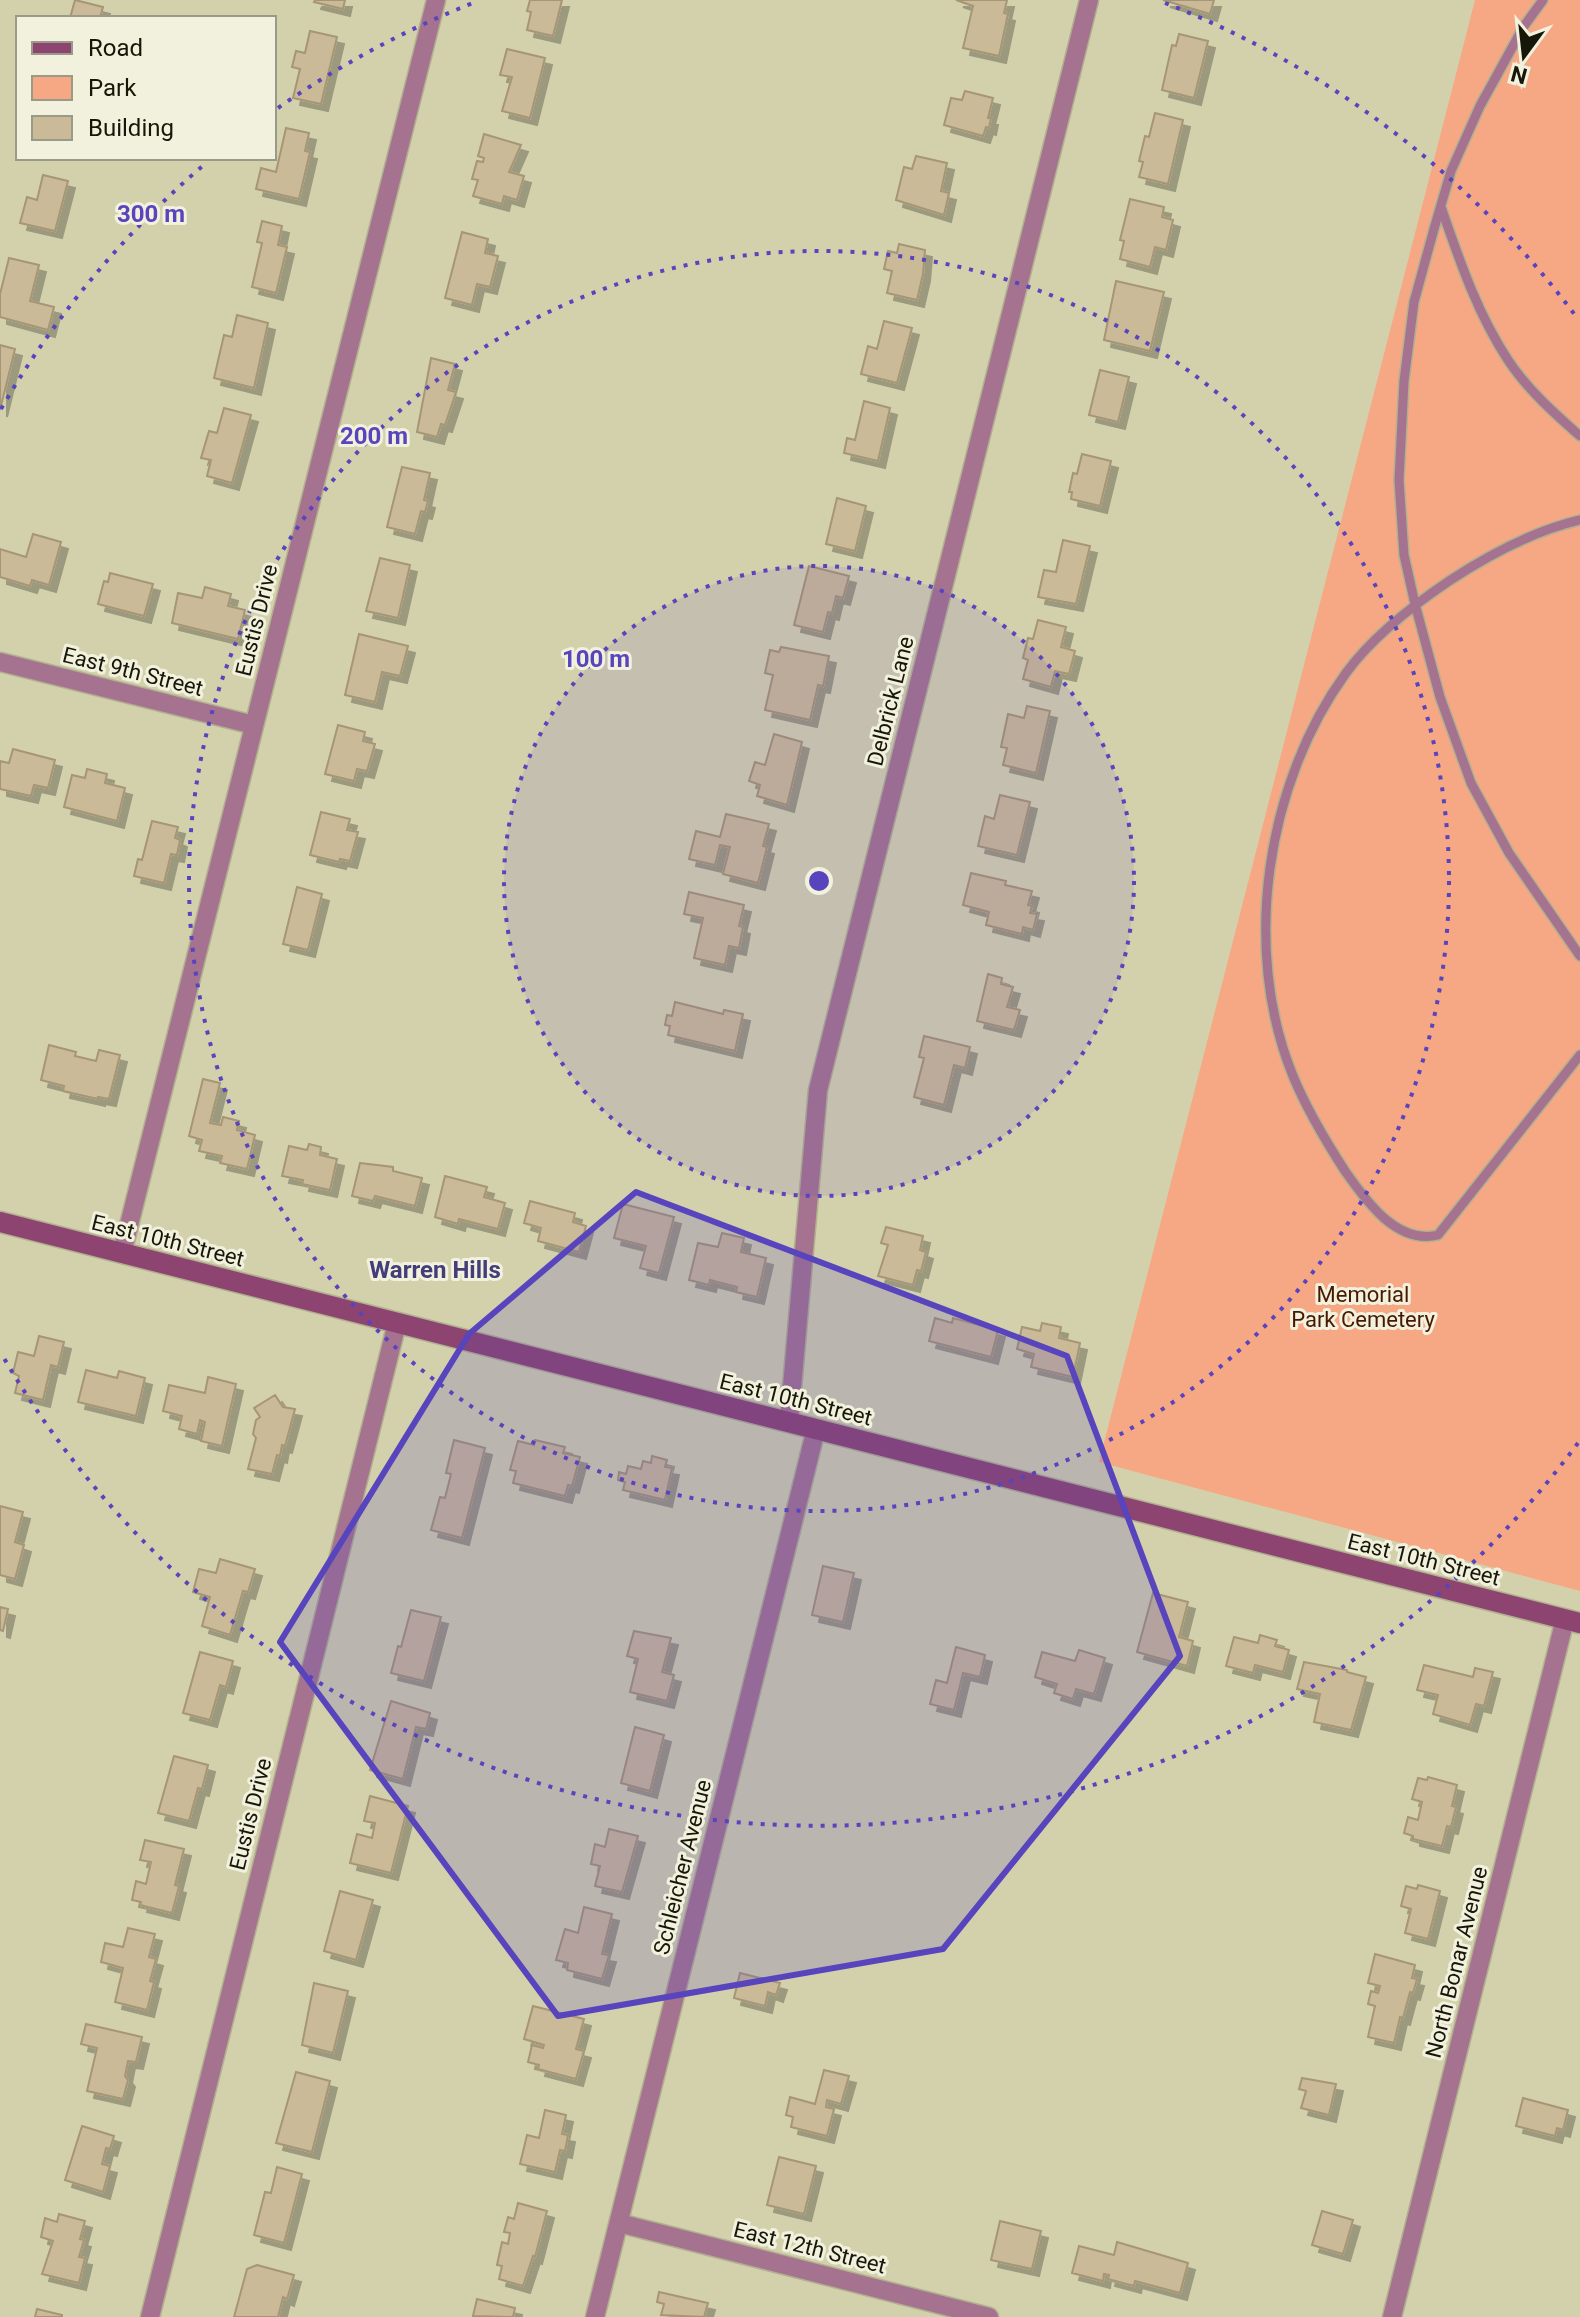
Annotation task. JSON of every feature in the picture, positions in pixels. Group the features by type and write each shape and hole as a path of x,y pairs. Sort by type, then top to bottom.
{"main road":[{"name":"East 10th Street","path":"0,1222 1572,1621"}],"street":[{"name":"Eustis Drive","path":"122,1253 436,0"},
{"name":"Delbrick Lane","path":"789,1422 818,1090 1089,0"},
{"name":"East 9th Street","path":"0,662 254,725"},
{"name":"Eustis Drive","path":"150,2317 397,1323"},
{"name":"Schleicher Avenue","path":"595,2317 816,1429"},
{"name":"North Bonar Avenue","path":"1392,2317 1572,1621"},
{"name":"East 12th Street","path":"619,2223 989,2317"}],"lane":[{"path":"1543,0 1524,26 1480,106 1451,171 1414,302 1404,381 1399,480 1404,555 1415,604 1440,697 1471,783 1509,853 1580,956"},
{"path":"1441,205 1461,265 1508,360 1547,407 1580,436"},
{"path":"1580,520 1526,537 1475,563 1415,604 1367,648 1346,673 1299,759 1279,821 1267,887 1266,953 1276,1018 1292,1073 1319,1131 1358,1190 1392,1226 1408,1235 1423,1239 1438,1235 1580,1055"}],"highlighted area":[{"path":"636,1192 1067,1356 1180,1656 943,1949 558,2016 280,1642 469,1334"}],"green space":[{"name":"Memorial Park Cemetery","path":"1475,0 1580,0 1580,1591 1099,1462"}],"building":[{"path":"75,0 103,7 101,16 71,16"},
{"path":"315,0 345,0 343,9"},
{"path":"530,0 562,0 553,36 527,30"},
{"path":"956,0 1007,0 1004,13 1008,14 999,56 963,48 973,6"},
{"path":"1163,0 1214,0 1210,14"},
{"path":"310,31 337,37 321,104 293,98 300,69 292,67 296,51 305,53"},
{"path":"1179,34 1208,41 1194,98 1162,90 1172,45 1176,46"},
{"path":"507,49 545,58 530,118 502,111 512,77 500,75"},
{"path":"965,91 993,98 989,128 986,127 983,136 944,125 951,98 962,100"},
{"path":"1155,113 1183,120 1168,184 1139,177 1145,136 1149,137"},
{"path":"286,128 309,133 305,151 310,152 299,199 256,189 261,168 276,172"},
{"path":"484,134 521,145 509,172 524,176 517,200 504,196 502,204 473,196 478,180 472,179 477,161 483,162 484,158 478,156"},
{"path":"916,156 947,163 941,191 949,193 944,215 896,200 904,167 912,169"},
{"path":"43,175 68,181 55,231 20,223 27,197 37,200"},
{"path":"1130,199 1164,207 1162,217 1173,220 1166,250 1155,247 1150,267 1120,259 1124,241 1120,240"},
{"path":"262,221 282,226 278,245 287,247 276,293 252,287 262,243 257,242"},
{"path":"462,232 488,239 485,253 498,256 490,287 477,284 472,305 445,298"},
{"path":"899,244 925,250 917,300 887,293 892,271 884,269 888,251 897,253"},
{"path":"9,258 39,265 30,301 54,307 48,330 0,317 0,294"},
{"path":"1116,281 1164,292 1150,351 1104,340"},
{"path":"237,315 268,323 254,388 214,378 224,335 232,337"},
{"path":"884,321 912,328 897,383 861,374 868,346 877,349"},
{"path":"0,345 15,349 0,410"},
{"path":"431,358 455,364 448,390 456,392 445,425 441,424 437,437 417,432"},
{"path":"1100,370 1129,377 1118,422 1089,415"},
{"path":"864,401 890,408 878,461 844,453 847,438 855,440"},
{"path":"224,408 251,415 232,483 207,476 211,460 201,458 209,431 217,433"},
{"path":"1082,454 1111,461 1100,506 1071,499 1072,492 1069,492 1073,473 1077,474"},
{"path":"402,467 430,473 424,500 428,501 425,512 421,511 415,534 387,527"},
{"path":"837,498 866,506 855,551 826,544"},
{"path":"33,534 61,542 49,585 32,580 30,586 0,577 0,549 26,557"},
{"path":"1063,540 1090,546 1076,604 1038,597 1044,570 1056,572"},
{"path":"380,558 410,565 398,618 366,611"},
{"path":"809,566 849,576 843,598 836,596 832,613 828,612 823,632 794,625"},
{"path":"110,573 153,584 144,616 98,604 104,581 108,582"},
{"path":"205,587 231,594 228,606 245,610 238,639 172,623 178,593 202,598"},
{"path":"1038,620 1066,627 1061,647 1075,651 1069,674 1055,671 1051,687 1023,679 1028,660 1023,658 1028,638 1033,639"},
{"path":"359,634 408,646 400,676 382,672 375,702 345,695"},
{"path":"781,647 829,656 823,686 818,685 810,720 765,710 773,675 765,673 770,650 779,652"},
{"path":"1027,706 1050,711 1036,773 1003,765 1007,748 1001,747 1008,714 1024,718"},
{"path":"338,725 365,732 363,741 375,744 367,771 357,769 354,781 325,774"},
{"path":"774,734 802,742 787,805 757,796 760,785 749,781 755,762 765,765"},
{"path":"13,749 55,760 48,788 34,785 31,796 0,789 0,761 9,763"},
{"path":"87,769 107,774 105,783 125,788 117,821 64,807 72,775 85,778"},
{"path":"1000,795 1030,802 1017,855 978,846 985,816 994,819"},
{"path":"321,812 350,819 347,830 358,832 350,861 340,859 339,862 310,855"},
{"path":"726,814 769,824 758,883 723,874 730,847 720,845 715,865 689,859 696,831 720,837"},
{"path":"152,821 178,827 175,838 180,840 177,855 171,854 164,883 134,876 138,859 142,860"},
{"path":"971,873 1032,891 1028,905 1032,906 1030,913 1037,914 1033,930 1023,927 1022,934 986,925 989,912 963,905"},
{"path":"297,887 322,894 308,950 283,944"},
{"path":"689,892 744,905 739,926 743,927 739,948 729,946 725,965 694,958 703,918 684,914"},
{"path":"988,974 1002,978 1001,984 1013,987 1007,1007 1020,1010 1014,1030 977,1021"},
{"path":"675,1002 723,1014 724,1010 743,1014 735,1051 668,1035 670,1026 665,1025 667,1015 672,1016"},
{"path":"924,1036 970,1047 965,1068 954,1065 944,1105 914,1097 924,1058 919,1057"},
{"path":"49,1045 96,1061 99,1050 120,1055 109,1099 63,1091 64,1086 41,1080"},
{"path":"203,1079 220,1083 210,1123 221,1125 223,1117 239,1121 237,1130 255,1135 247,1169 220,1163 222,1156 199,1151 202,1140 189,1136"},
{"path":"309,1144 321,1147 320,1155 337,1159 330,1190 282,1176 289,1146 307,1150"},
{"path":"360,1163 393,1167 393,1171 422,1178 415,1206 375,1196 373,1201 352,1196"},
{"path":"445,1176 487,1187 484,1197 505,1203 498,1229 459,1219 458,1224 435,1217"},
{"path":"530,1201 575,1213 573,1222 586,1226 579,1252 538,1241 541,1228 524,1223"},
{"path":"623,1204 674,1217 659,1273 640,1268 646,1246 614,1238"},
{"path":"886,1227 923,1236 920,1250 926,1252 913,1285 878,1276 888,1245 881,1243"},
{"path":"722,1233 744,1238 741,1252 766,1258 757,1297 736,1292 737,1287 710,1280 709,1285 689,1280 698,1243 718,1247"},
{"path":"935,1318 952,1323 953,1318 998,1330 991,1357 929,1341"},
{"path":"1042,1323 1061,1327 1059,1338 1080,1343 1073,1377 1031,1367 1034,1354 1017,1349 1022,1327 1040,1331"},
{"path":"39,1336 64,1342 58,1367 51,1365 43,1400 15,1393 19,1376 13,1373 18,1352 34,1356"},
{"path":"86,1370 117,1378 119,1371 145,1378 136,1416 78,1402"},
{"path":"208,1377 236,1384 222,1446 201,1441 205,1422 200,1420 197,1434 179,1429 182,1416 163,1411 169,1385 205,1393"},
{"path":"275,1395 283,1407 295,1409 285,1446 282,1445 280,1456 277,1455 272,1474 248,1469 256,1438 253,1434 256,1420 260,1417 254,1408"},
{"path":"454,1440 485,1448 462,1538 431,1530 440,1497 445,1498 451,1474 446,1473"},
{"path":"535,1440 565,1447 563,1453 580,1457 572,1486 568,1485 565,1496 513,1483 516,1471 510,1470 518,1441 534,1445"},
{"path":"652,1456 667,1460 665,1467 672,1468 665,1500 623,1490 625,1482 618,1480 619,1472 626,1474 628,1466 641,1469 643,1461 651,1463"},
{"path":"0,1506 23,1512 15,1542 24,1545 15,1579 0,1575"},
{"path":"220,1559 255,1569 248,1592 243,1591 230,1635 202,1626 210,1597 193,1592 199,1569 216,1573"},
{"path":"823,1566 854,1573 843,1622 812,1615"},
{"path":"1153,1593 1188,1602 1179,1637 1193,1641 1187,1666 1137,1652"},
{"path":"0,1607 8,1609 3,1631 0,1630"},
{"path":"411,1610 441,1617 424,1681 391,1673"},
{"path":"634,1631 671,1638 662,1672 674,1675 667,1701 630,1692 638,1659 627,1656"},
{"path":"1260,1635 1277,1640 1275,1646 1289,1650 1283,1672 1255,1665 1253,1673 1226,1666 1234,1637 1258,1643"},
{"path":"956,1647 985,1655 980,1677 963,1673 954,1710 930,1704 936,1680 947,1683"},
{"path":"1079,1650 1105,1658 1094,1694 1076,1689 1073,1699 1054,1693 1057,1684 1035,1677 1042,1652 1075,1661"},
{"path":"200,1652 233,1661 226,1687 220,1685 210,1720 183,1713"},
{"path":"1304,1662 1366,1677 1351,1730 1314,1722 1320,1694 1297,1689"},
{"path":"1424,1665 1473,1677 1475,1668 1493,1672 1484,1706 1476,1704 1470,1725 1433,1714 1438,1695 1417,1690"},
{"path":"391,1701 430,1713 426,1729 416,1727 403,1779 370,1770"},
{"path":"635,1727 664,1735 650,1791 621,1783"},
{"path":"174,1756 208,1765 189,1821 158,1813"},
{"path":"1428,1777 1457,1785 1452,1806 1456,1807 1442,1846 1413,1839 1413,1836 1404,1833 1408,1817 1418,1820 1422,1802 1412,1799 1418,1778 1427,1780"},
{"path":"370,1796 408,1806 391,1873 350,1863 357,1834 372,1838 375,1823 364,1821"},
{"path":"609,1829 638,1836 622,1892 595,1886 600,1866 591,1864 595,1844 605,1847"},
{"path":"145,1840 184,1849 172,1913 132,1900 136,1881 146,1884 151,1862 140,1860"},
{"path":"1418,1885 1440,1891 1428,1939 1405,1933 1411,1909 1401,1906 1406,1886 1417,1889"},
{"path":"340,1891 373,1900 356,1960 324,1951"},
{"path":"584,1907 612,1914 602,1954 609,1955 602,1979 567,1970 568,1963 556,1960 565,1929 578,1933"},
{"path":"128,1928 155,1934 149,1957 156,1959 150,1981 154,1982 147,2010 115,2002 123,1968 101,1962 105,1943 123,1947"},
{"path":"1375,1954 1415,1965 1412,1978 1417,1979 1403,2018 1400,2017 1394,2043 1368,2037 1375,2006 1368,2004 1371,1991 1378,1993 1380,1986 1368,1983"},
{"path":"740,1973 780,1983 776,1995 768,1992 765,2006 734,1998"},
{"path":"314,1983 348,1991 333,2053 302,2045"},
{"path":"533,2006 584,2019 576,2049 584,2051 576,2079 538,2069 539,2065 528,2062 532,2045 543,2048 544,2045 524,2039"},
{"path":"86,2024 142,2037 136,2062 128,2061 125,2076 128,2080 123,2099 87,2091 97,2048 81,2044"},
{"path":"824,2070 849,2076 841,2104 827,2100 826,2107 834,2109 827,2136 791,2127 793,2117 786,2115 790,2097 815,2104"},
{"path":"296,2072 330,2081 312,2152 276,2143"},
{"path":"1302,2078 1336,2084 1329,2115 1301,2108 1306,2091 1299,2089"},
{"path":"1523,2098 1568,2110 1563,2130 1557,2128 1555,2136 1516,2126"},
{"path":"545,2110 566,2115 562,2134 568,2135 565,2151 560,2150 555,2172 520,2164 527,2135 539,2138"},
{"path":"82,2126 114,2136 110,2149 106,2148 102,2164 110,2166 103,2192 65,2180"},
{"path":"779,2157 816,2166 804,2214 767,2205"},
{"path":"277,2167 302,2174 284,2243 254,2235 265,2192 271,2193"},
{"path":"518,2203 547,2211 535,2257 523,2286 499,2279 502,2266 497,2265 502,2242 508,2244 510,2233 504,2232 508,2217 514,2219"},
{"path":"1322,2211 1353,2220 1343,2254 1312,2245"},
{"path":"59,2214 85,2221 79,2257 85,2258 79,2283 42,2274 53,2241 41,2237 45,2218 57,2222"},
{"path":"1000,2221 1041,2231 1032,2269 991,2260"},
{"path":"1117,2242 1188,2263 1180,2293 1135,2281 1134,2286 1108,2279 1109,2275 1104,2274 1103,2281 1072,2273 1079,2246 1114,2255"},
{"path":"257,2265 294,2275 287,2299 283,2297 278,2317 234,2317 247,2269"},
{"path":"659,2292 708,2303 704,2317 661,2315 664,2304 657,2302"},
{"path":"477,2299 515,2308 513,2317 473,2316"},
{"path":"37,2309 62,2315 62,2317 35,2317"}],"district":[{"name":"Warren Hills","path":"435,1270"}]}
